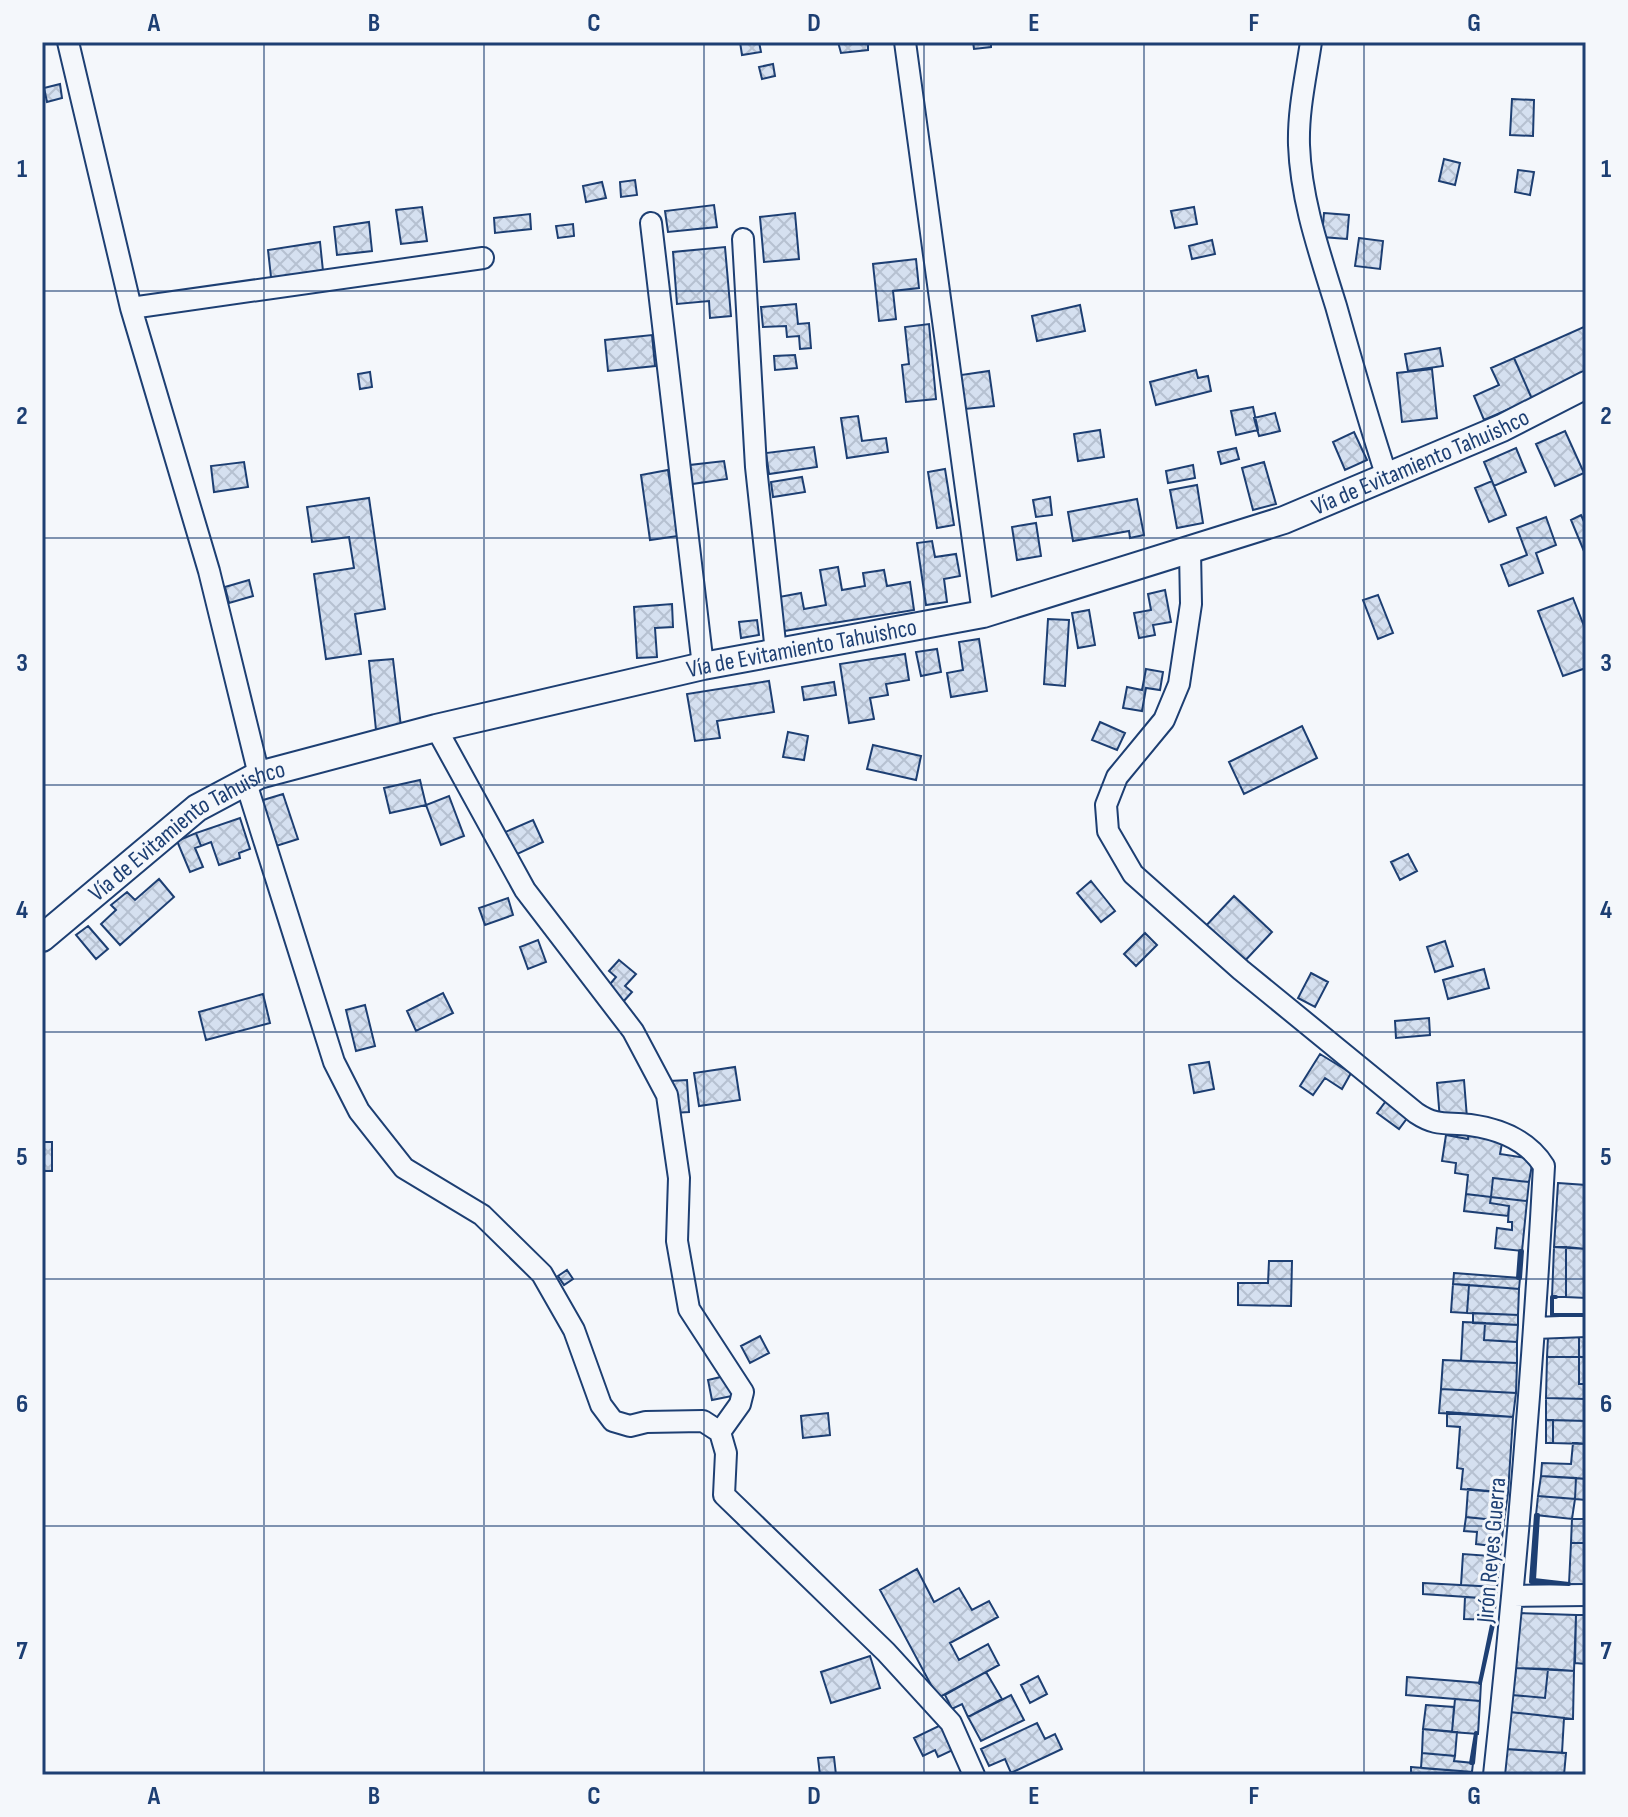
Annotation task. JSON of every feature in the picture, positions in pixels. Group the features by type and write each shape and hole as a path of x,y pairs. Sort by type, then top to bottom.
{"main road":[{"name":"Vía de Evitamiento Tahuishco","path":"42,938 197,808 252,779 436,728 703,666 983,614 1284,520 1502,428 1586,385"}],"street":[{"path":"68,42 131,308 209,571 252,779 334,1062 359,1111 404,1168 482,1215 542,1274 574,1330 601,1405 613,1421 630,1426 646,1422 703,1421 720,1432 726,1453 724,1495 886,1652 951,1723 974,1775"},
{"path":"905,42 983,614"},
{"path":"1311,42 1300,105 1302,182 1387,477"},
{"path":"651,223 703,666"},
{"path":"743,239 756,467 776,652"},
{"path":"131,308 483,258"},
{"name":"Jirón Reyes Guerra","path":"1190,551 1190,617 1179,684 1164,720 1117,777 1106,805 1108,831 1133,874 1241,970 1416,1113 1437,1125 1469,1125 1503,1132 1535,1153 1544,1166 1514,1596 1494,1775"},
{"path":"436,728 525,890 633,1031 667,1095 679,1178 677,1241 689,1309 743,1392 740,1404 720,1432"},
{"path":"1535,1328 1586,1326"},
{"path":"1514,1596 1586,1595"}],"building":[{"path":"740,42 759,42 761,52 742,55"},
{"path":"838,42 868,42 868,50 841,53"},
{"path":"973,42 991,42 991,47 974,49"},
{"path":"773,64 775,76 762,79 759,67"},
{"path":"60,84 62,98 47,102 44,88"},
{"path":"1512,99 1534,100 1533,136 1510,135"},
{"path":"1444,159 1460,163 1455,185 1439,181"},
{"path":"1518,170 1534,172 1530,195 1515,192"},
{"path":"635,180 637,195 621,197 620,182"},
{"path":"602,182 606,198 586,202 583,186"},
{"path":"714,205 717,227 668,232 665,211"},
{"path":"422,207 427,241 401,244 396,210"},
{"path":"1194,207 1197,224 1175,228 1171,211"},
{"path":"795,213 799,259 764,262 760,217"},
{"path":"1324,213 1349,215 1347,239 1322,237"},
{"path":"530,214 531,229 495,233 494,218"},
{"path":"369,222 372,251 337,255 334,227"},
{"path":"573,224 574,236 558,238 556,226"},
{"path":"1359,238 1383,241 1380,269 1355,266"},
{"path":"1212,240 1215,254 1192,259 1189,246"},
{"path":"320,242 323,271 272,286 268,250"},
{"path":"725,247 731,316 710,318 709,301 677,304 673,252"},
{"path":"916,259 919,288 893,291 896,319 879,321 873,264"},
{"path":"796,304 798,324 809,323 811,348 800,349 799,336 787,337 786,326 763,327 761,307"},
{"path":"1080,305 1085,331 1037,341 1032,316"},
{"path":"929,324 936,399 906,402 902,365 909,364 905,327"},
{"path":"1586,326 1586,376 1532,399 1514,358"},
{"path":"652,335 655,366 608,371 605,340"},
{"path":"1440,348 1443,366 1408,371 1405,354"},
{"path":"795,355 797,368 775,370 774,356"},
{"path":"1514,358 1532,399 1484,420 1474,396 1499,385 1491,368"},
{"path":"1432,369 1437,418 1402,422 1397,373"},
{"path":"1196,370 1198,378 1208,376 1211,391 1156,405 1150,382"},
{"path":"989,371 994,406 965,409 961,375"},
{"path":"370,372 372,387 360,389 358,374"},
{"path":"1253,407 1258,430 1236,435 1231,411"},
{"path":"1275,413 1280,431 1259,436 1254,418"},
{"path":"858,416 862,441 886,438 888,452 847,458 841,418"},
{"path":"1100,430 1104,457 1078,461 1074,434"},
{"path":"1565,431 1584,473 1555,486 1536,444"},
{"path":"1354,432 1367,460 1345,470 1333,442"},
{"path":"814,447 817,467 769,474 766,453"},
{"path":"1236,448 1239,459 1221,464 1218,452"},
{"path":"1516,448 1526,472 1494,486 1484,462"},
{"path":"724,461 727,479 692,484 690,465"},
{"path":"244,462 248,487 214,492 211,466"},
{"path":"1264,462 1276,504 1253,510 1242,468"},
{"path":"1193,465 1195,478 1168,483 1166,471"},
{"path":"945,469 954,525 937,528 928,472"},
{"path":"668,470 678,536 650,540 641,475"},
{"path":"802,477 805,492 773,497 771,482"},
{"path":"1492,481 1506,515 1489,522 1475,488"},
{"path":"1197,485 1203,523 1177,528 1170,490"},
{"path":"1050,497 1052,515 1036,517 1033,500"},
{"path":"369,498 385,609 355,614 361,654 326,659 314,574 354,568 349,537 312,542 307,507"},
{"path":"1137,499 1144,535 1130,538 1129,531 1073,541 1068,512"},
{"path":"1581,515 1586,526 1586,556 1571,520"},
{"path":"1546,517 1556,545 1536,553 1543,573 1509,586 1501,565 1527,555 1517,528"},
{"path":"1036,523 1041,556 1017,560 1012,527"},
{"path":"932,541 935,557 956,554 960,576 944,579 947,602 926,605 917,543"},
{"path":"838,567 842,590 865,586 863,573 884,570 887,586 910,582 914,610 784,631 779,597 801,593 804,609 826,605 820,570"},
{"path":"249,580 253,596 229,603 225,587"},
{"path":"1165,590 1171,622 1153,625 1155,635 1139,638 1134,613 1151,610 1148,594"},
{"path":"1378,595 1393,633 1378,639 1363,600"},
{"path":"1573,598 1586,631 1586,668 1563,676 1538,611"},
{"path":"672,604 673,627 655,628 657,657 637,658 634,607"},
{"path":"1089,610 1095,645 1078,648 1072,613"},
{"path":"1048,619 1069,620 1065,686 1044,684"},
{"path":"757,620 759,635 741,638 739,622"},
{"path":"979,639 987,691 951,697 947,673 963,670 959,642"},
{"path":"937,649 941,672 921,676 916,652"},
{"path":"905,654 909,680 886,684 888,695 870,698 874,719 849,723 840,664"},
{"path":"393,659 401,727 376,730 369,661"},
{"path":"1146,669 1163,672 1160,690 1146,688 1142,711 1123,708 1127,687 1142,690"},
{"path":"769,681 774,712 717,721 720,738 695,741 687,694"},
{"path":"834,682 836,695 804,700 802,687"},
{"path":"1100,722 1125,733 1117,750 1092,740"},
{"path":"1302,726 1317,758 1244,794 1229,762"},
{"path":"788,732 808,736 804,760 783,757"},
{"path":"873,745 921,756 916,780 867,769"},
{"path":"420,780 426,805 390,813 384,788"},
{"path":"283,794 298,839 276,846 260,801"},
{"path":"449,796 464,836 441,845 426,805"},
{"path":"240,818 250,849 239,853 240,858 219,865 211,842 201,846 196,833"},
{"path":"533,820 543,842 513,856 503,833"},
{"path":"196,833 201,846 195,848 203,867 190,872 177,841"},
{"path":"1408,854 1417,871 1400,880 1391,862"},
{"path":"159,879 174,897 120,945 101,924 116,910 111,905 127,892 135,900"},
{"path":"1091,881 1115,911 1101,922 1077,893"},
{"path":"1234,896 1272,932 1240,966 1202,930"},
{"path":"508,898 513,915 485,925 479,908"},
{"path":"88,926 108,949 96,959 76,935"},
{"path":"1145,933 1157,945 1136,966 1124,954"},
{"path":"538,940 546,962 528,969 520,947"},
{"path":"1445,941 1453,966 1435,972 1427,947"},
{"path":"619,960 636,974 625,986 632,992 622,1003 606,989 616,977 609,971"},
{"path":"1484,969 1489,988 1448,999 1443,980"},
{"path":"1311,973 1328,982 1315,1007 1298,998"},
{"path":"443,993 453,1013 416,1031 407,1011"},
{"path":"263,994 270,1023 206,1040 199,1012"},
{"path":"365,1005 375,1046 356,1051 346,1010"},
{"path":"1429,1018 1430,1035 1396,1038 1395,1021"},
{"path":"1320,1054 1351,1073 1342,1089 1325,1078 1313,1095 1300,1086"},
{"path":"1209,1062 1214,1089 1194,1093 1189,1065"},
{"path":"735,1067 740,1100 699,1106 694,1073"},
{"path":"687,1080 689,1112 672,1113 670,1081"},
{"path":"1464,1080 1467,1118 1440,1120 1437,1083"},
{"path":"1389,1097 1411,1113 1399,1129 1377,1113"},
{"path":"1470,1127 1504,1132 1500,1154 1533,1159 1529,1182 1493,1178 1491,1197 1466,1194 1468,1175 1455,1173 1456,1163 1442,1161 1446,1135 1468,1139"},
{"path":"42,1142 52,1142 52,1171 42,1171"},
{"path":"1493,1178 1529,1182 1527,1201 1491,1197"},
{"path":"1558,1183 1586,1185 1586,1249 1554,1247"},
{"path":"1466,1194 1491,1197 1490,1203 1509,1206 1508,1216 1464,1211"},
{"path":"1491,1197 1527,1201 1522,1251 1495,1248 1497,1228 1512,1230 1512,1222 1508,1222 1509,1206 1490,1203"},
{"path":"1554,1247 1566,1247 1566,1297 1552,1297"},
{"path":"1566,1247 1586,1249 1586,1298 1566,1297"},
{"path":"1269,1261 1292,1261 1291,1306 1238,1305 1238,1283 1268,1283"},
{"path":"567,1270 573,1279 564,1285 558,1276"},
{"path":"1454,1273 1520,1278 1519,1289 1453,1284"},
{"path":"1453,1284 1469,1285 1467,1313 1451,1312"},
{"path":"1469,1285 1519,1289 1518,1315 1467,1313"},
{"path":"1473,1313 1518,1315 1518,1325 1473,1323"},
{"path":"1463,1322 1485,1323 1484,1340 1517,1342 1517,1363 1461,1361"},
{"path":"1485,1323 1518,1325 1517,1342 1484,1340"},
{"path":"760,1336 769,1353 750,1363 741,1346"},
{"path":"1586,1336 1586,1357 1579,1357 1579,1337"},
{"path":"1548,1337 1579,1337 1579,1357 1547,1357"},
{"path":"1547,1357 1579,1357 1579,1384 1586,1384 1586,1399 1546,1398"},
{"path":"1579,1357 1586,1357 1586,1384 1579,1384"},
{"path":"1443,1360 1517,1363 1516,1393 1441,1389"},
{"path":"729,1375 732,1396 712,1400 708,1380"},
{"path":"1441,1389 1516,1393 1513,1417 1439,1413"},
{"path":"1546,1398 1586,1399 1586,1421 1546,1420"},
{"path":"1447,1412 1513,1417 1508,1493 1461,1489 1463,1469 1457,1468 1460,1427 1447,1426"},
{"path":"828,1413 830,1435 803,1438 801,1416"},
{"path":"1546,1420 1553,1420 1553,1443 1546,1443"},
{"path":"1553,1420 1586,1421 1586,1444 1553,1443"},
{"path":"1573,1443 1586,1444 1586,1479 1541,1476 1542,1463 1571,1464"},
{"path":"1541,1476 1576,1478 1575,1499 1538,1496"},
{"path":"1576,1478 1586,1479 1586,1500 1575,1499"},
{"path":"1468,1489 1508,1493 1504,1521 1466,1517"},
{"path":"1538,1496 1575,1499 1572,1519 1536,1515"},
{"path":"1466,1517 1504,1521 1501,1547 1476,1544 1477,1532 1464,1531"},
{"path":"1572,1519 1585,1519 1584,1543 1571,1543"},
{"path":"1584,1538 1586,1585 1569,1584 1571,1543 1584,1543"},
{"path":"1491,1546 1501,1547 1497,1587 1461,1585 1463,1554 1490,1556"},
{"path":"917,1569 934,1602 959,1588 972,1610 989,1601 998,1617 950,1643 959,1660 988,1644 999,1665 938,1698 880,1590"},
{"path":"1423,1583 1497,1587 1496,1599 1423,1594"},
{"path":"1465,1597 1496,1599 1494,1620 1464,1619"},
{"path":"1519,1613 1576,1615 1574,1671 1516,1668"},
{"path":"1576,1615 1586,1615 1586,1664 1575,1663"},
{"path":"870,1656 880,1688 831,1703 821,1672"},
{"path":"1516,1668 1548,1669 1545,1698 1512,1695"},
{"path":"1548,1669 1574,1671 1573,1719 1510,1712 1512,1695 1545,1698"},
{"path":"986,1672 1002,1699 968,1717 962,1704 952,1709 945,1695"},
{"path":"1038,1676 1047,1694 1030,1703 1021,1685"},
{"path":"1407,1677 1481,1683 1480,1701 1406,1695"},
{"path":"1011,1695 1024,1720 981,1741 968,1717"},
{"path":"1455,1699 1480,1701 1478,1734 1452,1732"},
{"path":"1426,1705 1454,1707 1452,1732 1423,1729"},
{"path":"1510,1712 1564,1718 1562,1753 1506,1749"},
{"path":"945,1723 957,1748 938,1757 935,1750 923,1756 914,1738"},
{"path":"1037,1723 1045,1739 1055,1734 1062,1749 1011,1773 1005,1759 989,1766 981,1749"},
{"path":"1423,1729 1457,1732 1455,1756 1422,1753"},
{"path":"1506,1749 1566,1753 1564,1775 1504,1775"},
{"path":"1422,1753 1455,1756 1454,1761 1473,1763 1472,1772 1421,1768"},
{"path":"834,1757 836,1775 820,1775 818,1758"},
{"path":"1411,1767 1472,1772 1472,1775 1411,1775"}],"wall":[{"path":"1520,1251 1522,1251 1518,1278 1520,1251"},
{"path":"1556,1297 1552,1297 1552,1315 1586,1315"},
{"path":"1536,1515 1534,1580 1569,1584 1531,1582 1536,1515"},
{"path":"1493,1620 1494,1620 1480,1683 1493,1620"},
{"path":"1476,1733 1473,1763 1471,1763 1476,1733"}]}
